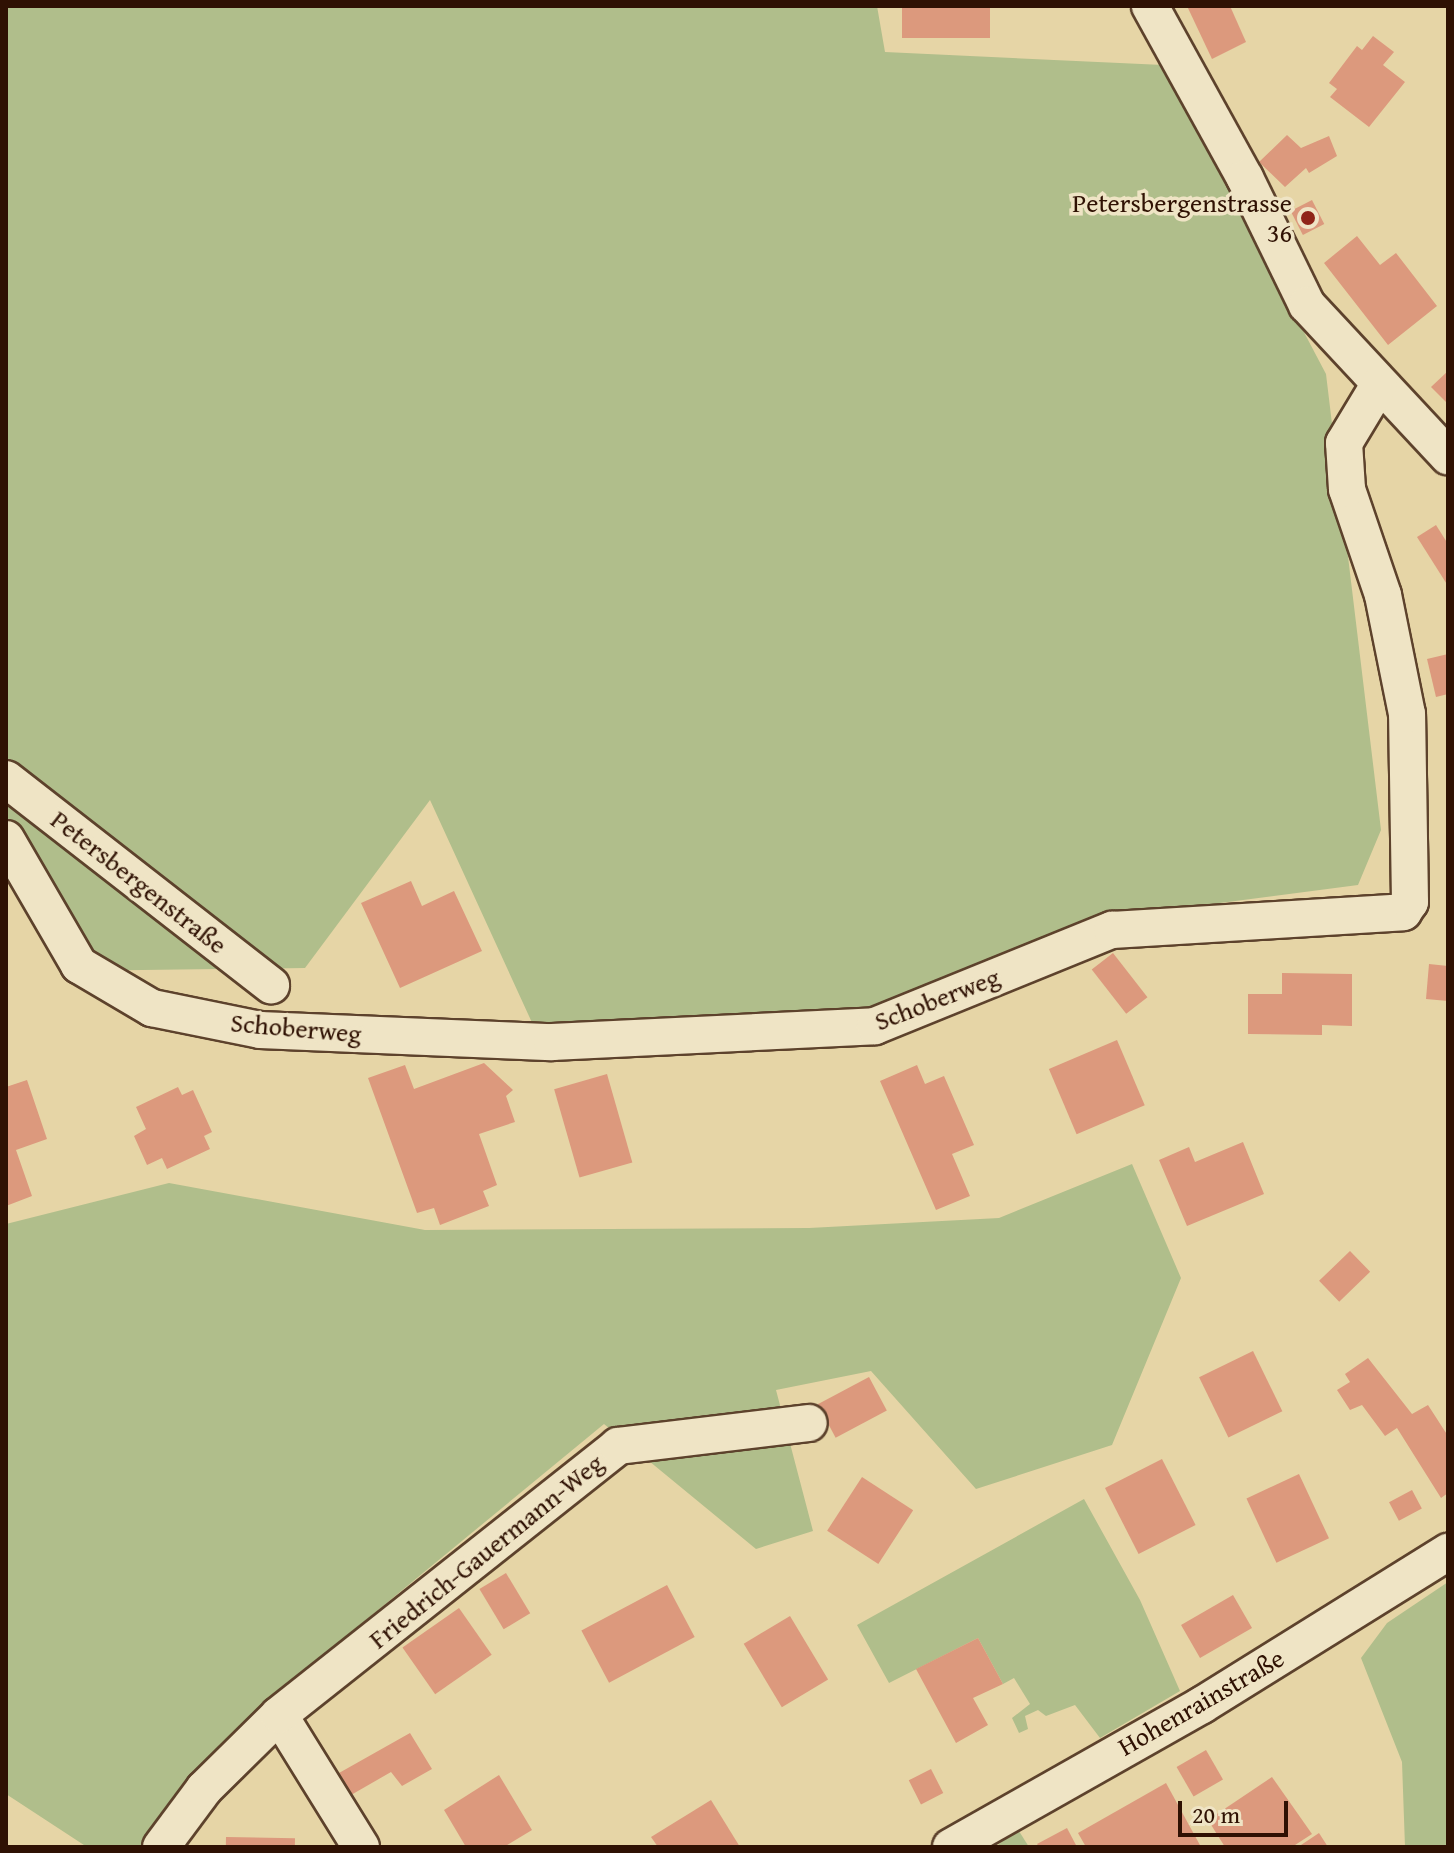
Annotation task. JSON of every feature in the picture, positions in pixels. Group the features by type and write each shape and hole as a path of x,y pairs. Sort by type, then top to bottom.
{"street":[{"path":"1150,6 1245,178 1307,305 1448,456"},
{"name":"Schoberweg","path":"6,839 79,965 152,1008 260,1030 552,1042 875,1026 1112,930 1403,912 1410,902 1407,714 1383,595 1347,489 1344,443 1379,385"},
{"name":"Petersbergenstraße","path":"6,779 271,985"},
{"name":"Friedrich-Gauermann-Weg","path":"161,1847 204,1789 279,1715 618,1446 809,1423"},
{"name":"Hohenrainstraße","path":"951,1847 961,1837 1202,1705 1448,1552"},
{"path":"279,1715 361,1847"}],"green space":[{"path":"12,6 877,6 885,52 1163,65 1326,374 1381,830 1358,885 1120,916 869,1015 534,1027 430,800 305,968 66,971 6,862 6,9"},
{"path":"1132,1164 1181,1278 1112,1445 976,1489 871,1371 776,1390 813,1531 756,1549 604,1424 259,1708 139,1847 87,1847 6,1794 6,1224 169,1183 425,1230 809,1228 999,1218"},
{"path":"1084,1499 1140,1600 1180,1691 1100,1738 1075,1705 1046,1716 1038,1710 1025,1716 1028,1729 1019,1733 1012,1718 1030,1704 1014,1678 1003,1684 978,1638 889,1683 857,1625"},
{"path":"1448,1582 1448,1847 1405,1847 1402,1762 1361,1658 1387,1623"},
{"path":"1017,1828 1029,1847 996,1847"}],"building":[{"path":"902,6 990,6 990,38 902,38"},
{"path":"1187,6 1230,6 1246,42 1212,59"},
{"path":"1373,36 1394,52 1383,65 1405,82 1369,127 1330,97 1337,89 1329,83 1357,46 1362,50"},
{"path":"1287,135 1301,148 1329,136 1337,156 1309,173 1306,168 1285,187 1259,162"},
{"name":"Petersbergenstrasse 36","path":"1312,200 1324,224 1303,235 1291,211"},
{"path":"1357,236 1380,265 1396,253 1437,306 1388,345 1324,263"},
{"path":"1448,371 1448,404 1431,387"},
{"path":"1436,525 1448,544 1448,586 1417,537"},
{"path":"1448,654 1448,694 1436,697 1427,659"},
{"path":"411,881 422,906 454,891 482,951 400,988 361,903"},
{"path":"1113,953 1147,997 1126,1014 1092,970"},
{"path":"1429,964 1448,966 1448,1001 1426,999"},
{"path":"1282,973 1352,974 1352,1026 1322,1025 1322,1035 1248,1034 1248,994 1282,994"},
{"path":"1117,1040 1145,1105 1077,1134 1049,1069"},
{"path":"484,1063 513,1090 506,1096 515,1122 479,1134 497,1185 483,1191 489,1206 440,1225 434,1208 417,1213 368,1078 405,1065 414,1089"},
{"path":"917,1065 925,1084 944,1076 974,1145 952,1154 970,1196 936,1210 880,1081"},
{"path":"607,1074 632,1162 579,1178 554,1089"},
{"path":"27,1080 47,1139 16,1150 32,1196 6,1206 6,1087"},
{"path":"178,1087 182,1095 193,1090 212,1132 204,1136 210,1149 167,1169 162,1158 147,1165 134,1136 146,1129 136,1107"},
{"path":"1243,1142 1264,1194 1187,1226 1159,1160 1189,1147 1195,1162"},
{"path":"1350,1251 1370,1272 1339,1302 1319,1281"},
{"path":"1253,1351 1282,1411 1228,1438 1199,1377"},
{"path":"1368,1358 1412,1414 1428,1405 1448,1436 1448,1493 1441,1498 1397,1428 1385,1436 1362,1405 1350,1410 1337,1390 1350,1382 1345,1374"},
{"path":"869,1377 887,1411 836,1438 818,1404"},
{"path":"1162,1459 1196,1525 1139,1554 1105,1488"},
{"path":"1299,1474 1329,1538 1276,1563 1246,1499"},
{"path":"862,1477 913,1510 878,1564 827,1531"},
{"path":"1412,1490 1422,1509 1399,1521 1389,1502"},
{"path":"506,1573 530,1613 504,1629 479,1589"},
{"path":"667,1585 695,1637 609,1683 581,1631"},
{"path":"1233,1595 1252,1628 1200,1658 1181,1625"},
{"path":"459,1608 492,1655 435,1694 402,1648"},
{"path":"790,1616 828,1679 782,1707 744,1644"},
{"path":"978,1638 1003,1684 973,1698 988,1725 956,1743 916,1669"},
{"path":"410,1733 432,1769 402,1786 391,1772 351,1795 339,1773"},
{"path":"1206,1750 1223,1779 1194,1796 1177,1767"},
{"path":"931,1769 943,1793 921,1804 909,1780"},
{"path":"499,1775 532,1830 504,1847 466,1847 444,1810"},
{"path":"1272,1777 1312,1834 1292,1847 1225,1847 1208,1820"},
{"path":"1166,1783 1201,1847 1086,1847 1078,1833"},
{"path":"711,1800 740,1847 658,1847 651,1837"},
{"path":"1067,1828 1077,1847 1039,1847 1037,1844"},
{"path":"1319,1833 1328,1847 1298,1847"},
{"path":"226,1837 295,1838 295,1847 226,1847"}],"place":[{"name":"Petersbergenstrasse 36","path":"1308,218"}]}
